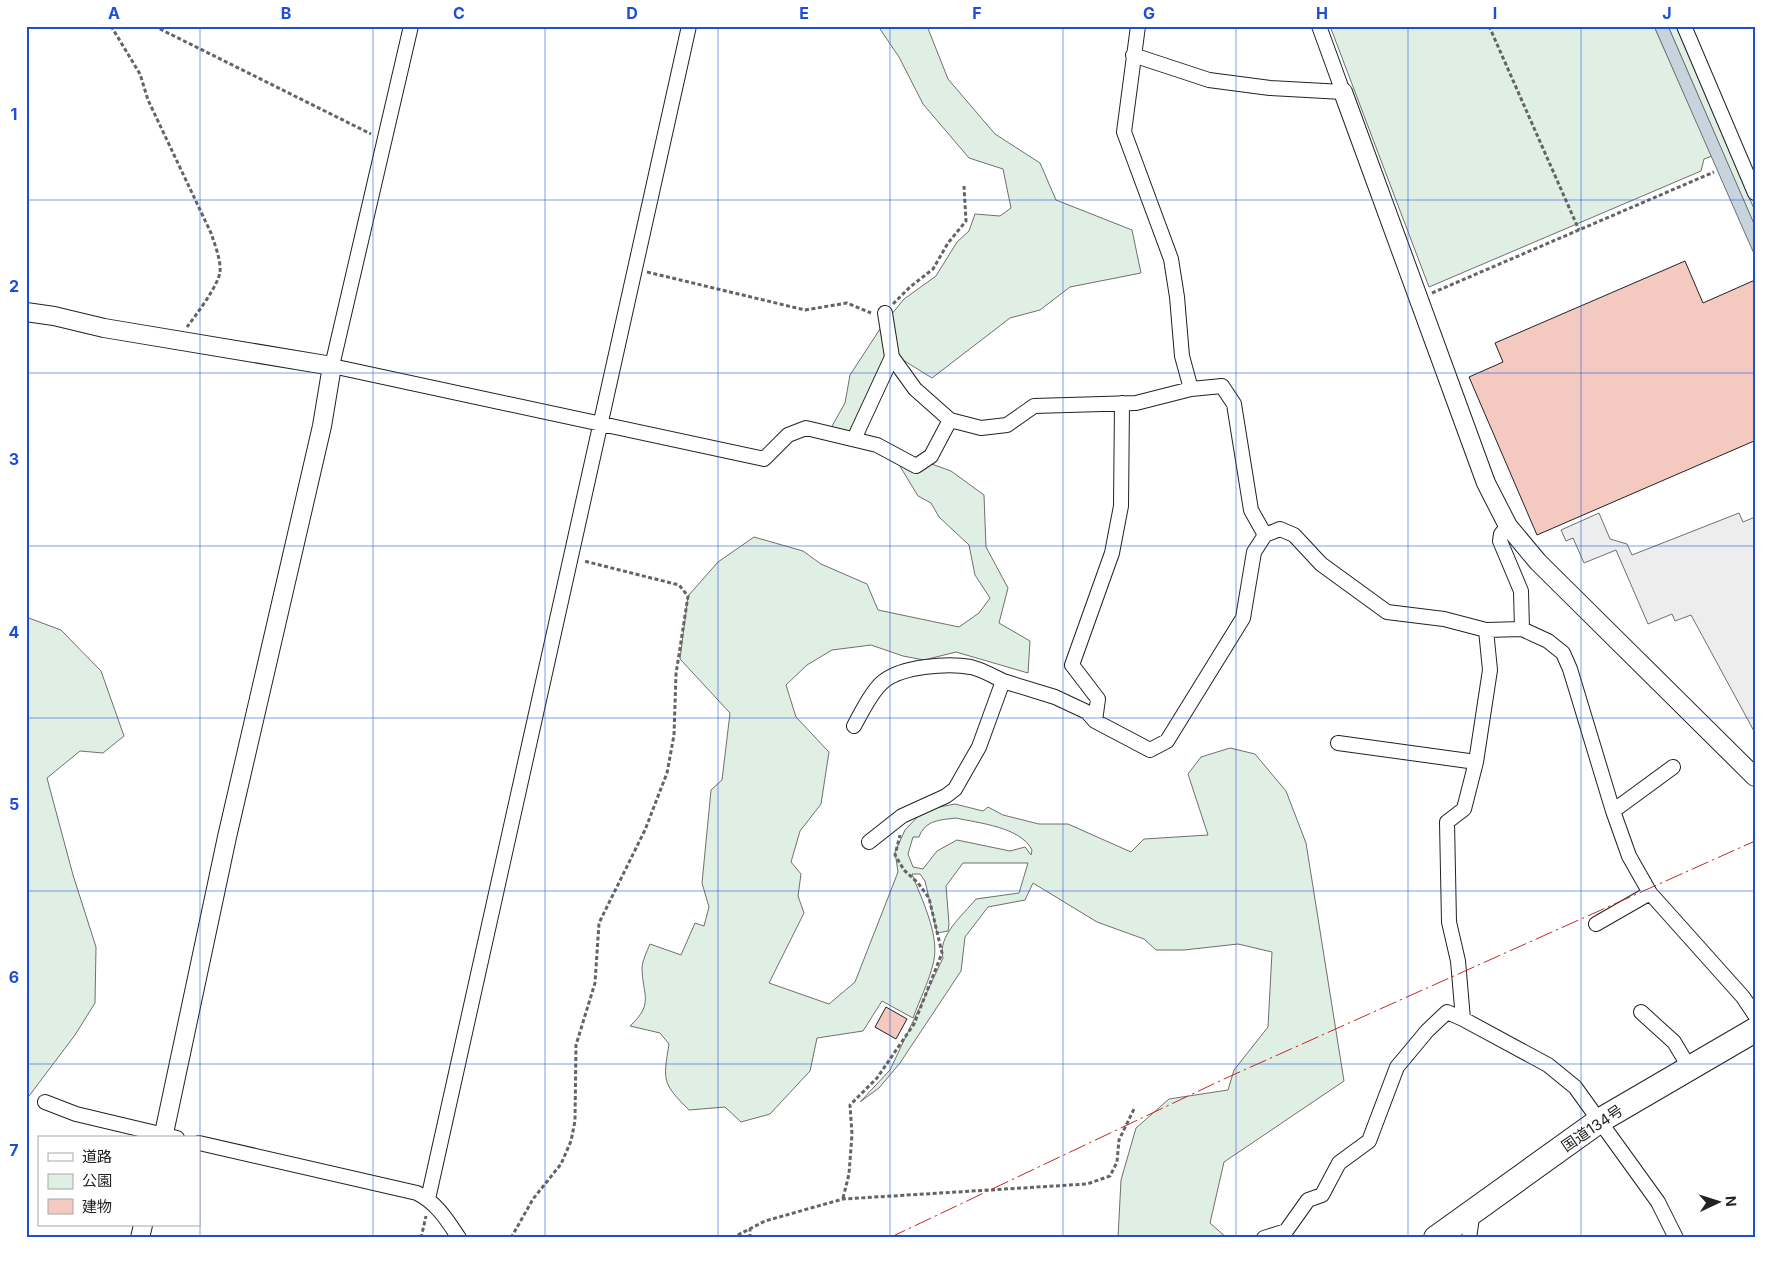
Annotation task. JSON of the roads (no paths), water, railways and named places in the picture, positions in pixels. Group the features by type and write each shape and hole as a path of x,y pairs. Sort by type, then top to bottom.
{"highway":[{"name":"国道134号","path":"1436,1238 1599,1121 1755,1030"}],"street":[{"path":"168,1136 230,828 322,426 332,366 411,26"},
{"path":"428,1199 689,26"},
{"path":"1138,26 1124,132 1171,259 1177,297 1182,356 1191,389"},
{"path":"1319,26 1486,483 1508,526 1538,562 1755,777"},
{"path":"1684,26 1755,193"},
{"path":"1134,55 1209,80 1270,88 1343,92"},
{"path":"26,312 176,340 332,366 764,458 788,435 806,428 876,445 916,466 931,456 950,420"},
{"path":"885,312 892,357 915,389 950,420 981,428 1007,425 1034,406 1136,403 1191,389 1222,386 1234,404 1251,510 1265,535"},
{"path":"854,439 892,357"},
{"path":"1096,721 1098,699 1072,665 1112,554 1120,506 1122,403"},
{"path":"1508,526 1501,534 1500,541 1521,591 1522,629"},
{"path":"854,726 866,705 884,681 902,673 935,665 973,667 1003,681 1055,697 1087,712 1096,721 1150,750 1166,741 1243,618 1254,552 1265,535 1280,529 1294,535 1321,564 1387,612 1444,619 1486,630 1522,629 1548,642 1563,653 1586,716 1613,811 1629,856 1650,893 1743,997 1755,1015"},
{"path":"1464,1019 1458,961 1449,922 1447,822 1464,809 1476,762 1490,670 1486,630"},
{"path":"870,842 910,812 946,796 955,789 979,747 1003,681"},
{"path":"1338,744 1476,762"},
{"path":"1613,811 1672,767"},
{"path":"1596,924 1650,893"},
{"path":"1264,1238 1286,1231 1308,1200 1322,1195 1339,1163 1369,1141 1397,1067 1427,1031 1447,1012 1464,1019 1548,1065 1575,1087 1658,1202 1676,1238"},
{"path":"1640,1012 1674,1042 1689,1067"},
{"path":"45,1102 60,1110 164,1136"},
{"path":"200,1143 417,1194 428,1199 442,1212 459,1238"},
{"path":"1469,1238 1473,1211"}]}
